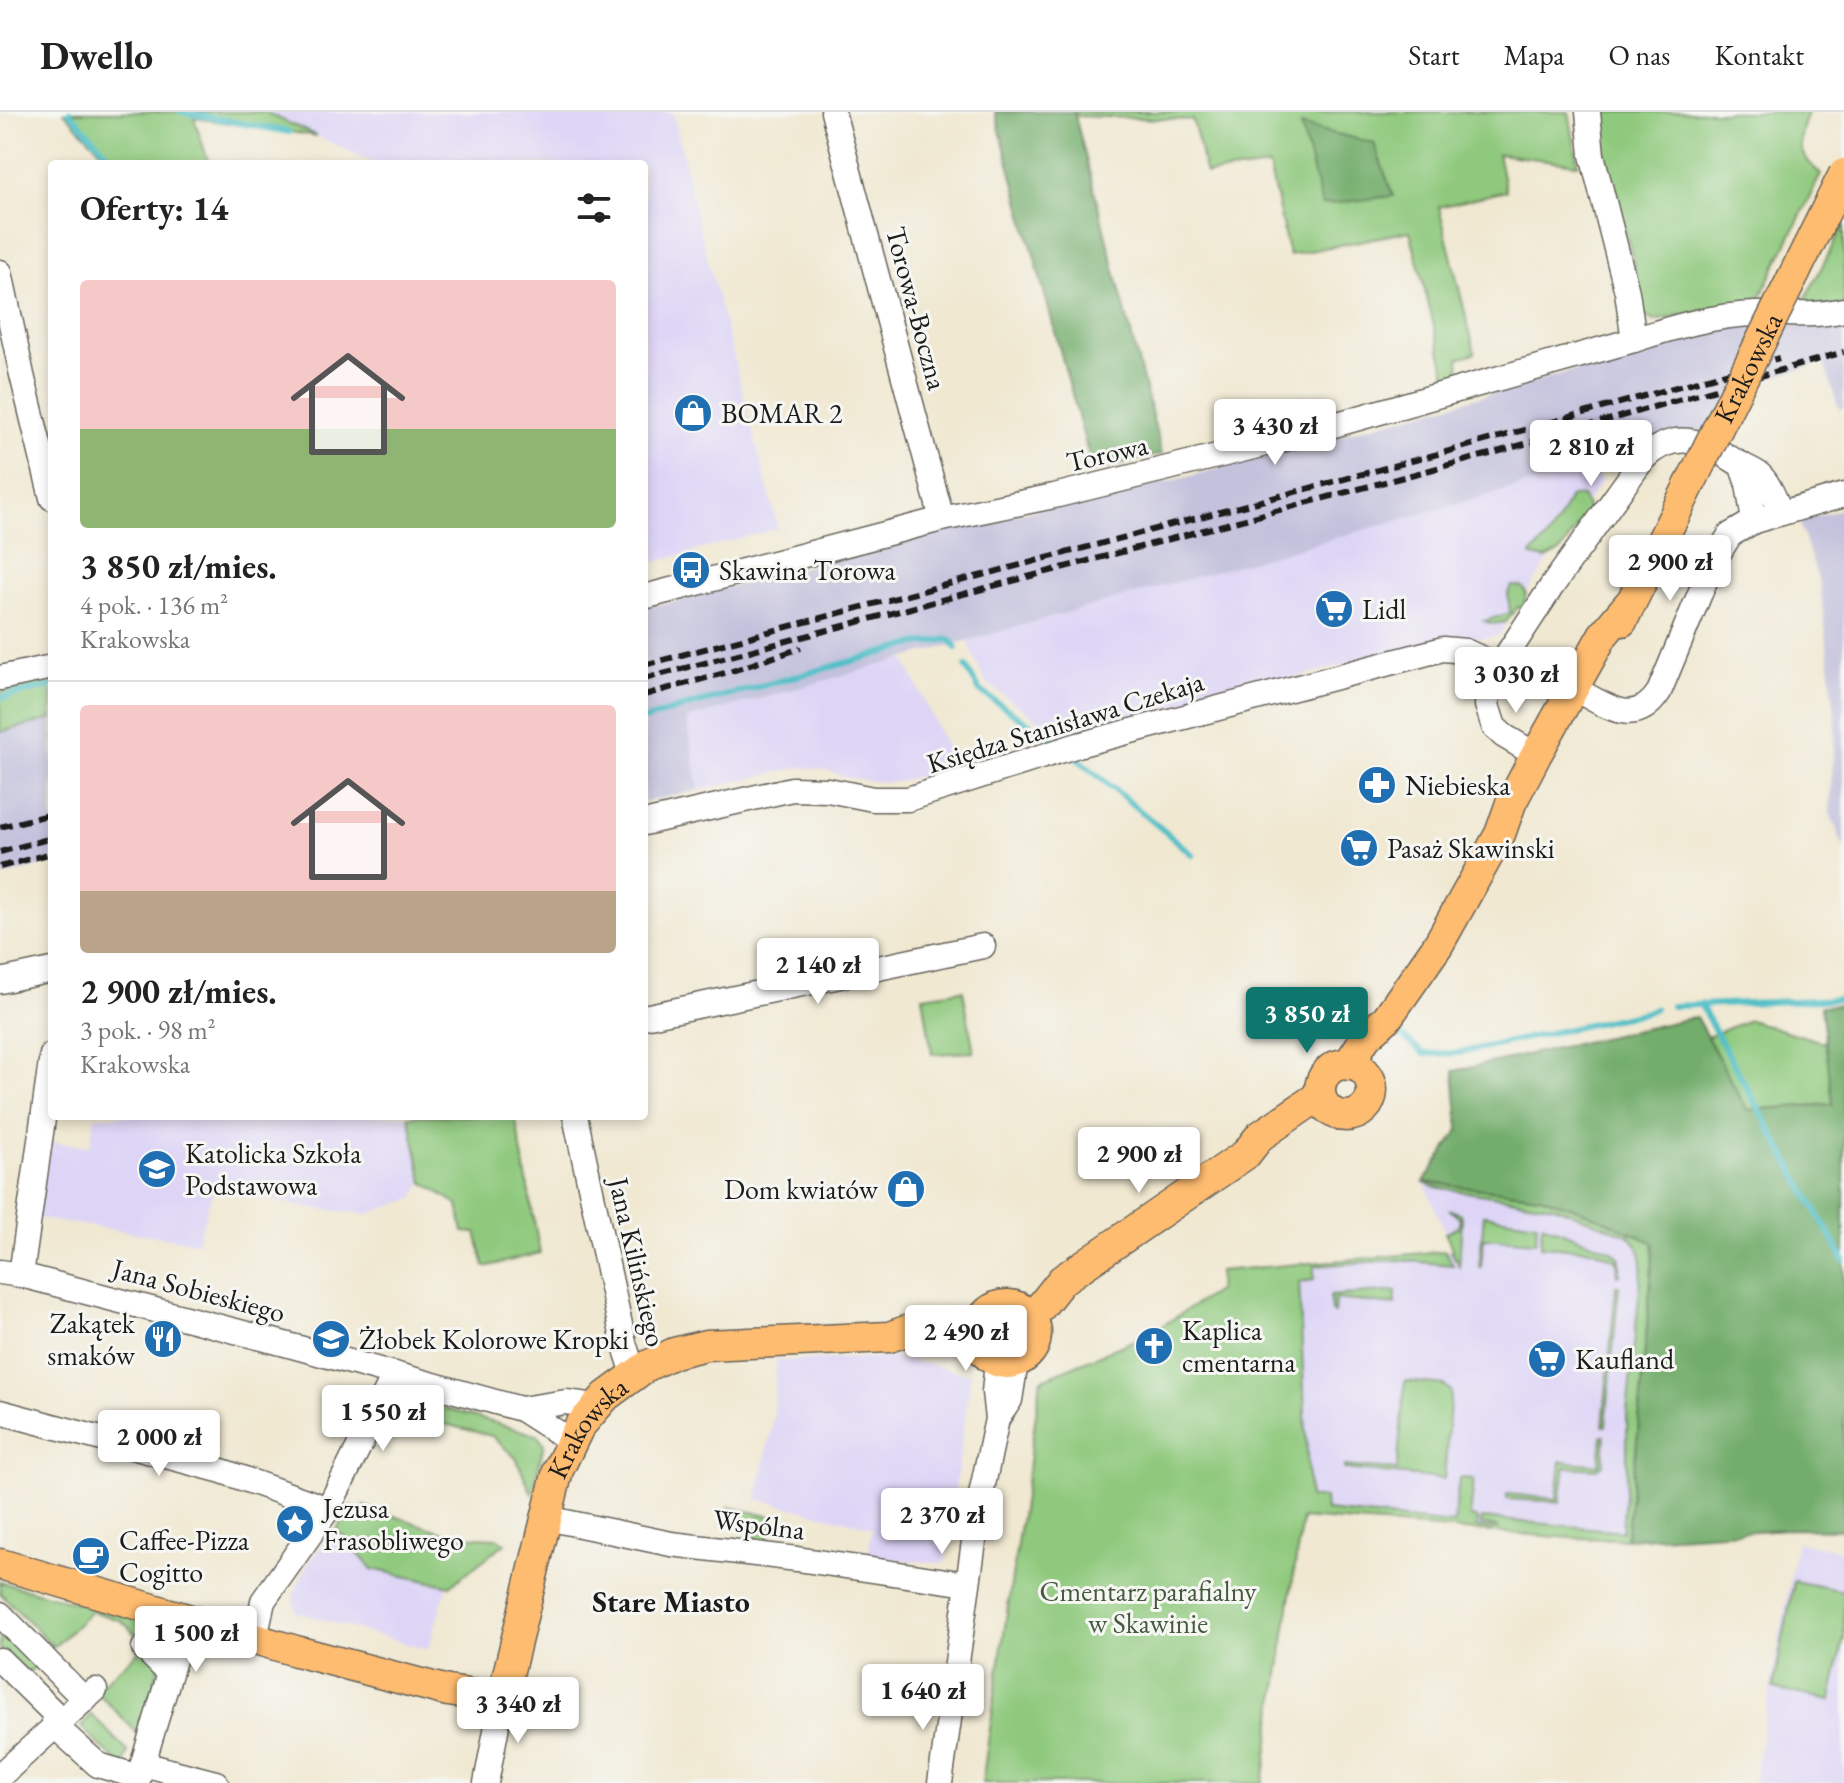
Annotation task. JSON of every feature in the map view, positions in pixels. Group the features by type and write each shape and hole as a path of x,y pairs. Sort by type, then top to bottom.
{"main road":[{"name":"Krakowska","path":"1357,1069 1366,1037 1387,1018 1438,945 1500,834 1521,807 1615,638 1628,605 1844,174"},
{"name":"Krakowska","path":"1500,834 1511,803 1603,635 1628,605"},
{"path":"1340,1065 1357,1069 1370,1083 1371,1093 1362,1111 1346,1116 1325,1103 1320,1087 1327,1073 1340,1065"},
{"path":"1023,1313 1038,1287 1062,1280 1246,1154 1269,1149 1325,1103"},
{"path":"1006,1305 1023,1313 1035,1327 1034,1344 1024,1358 993,1348 990,1311 1006,1305"},
{"name":"Krakowska","path":"502,1699 558,1470 571,1441 596,1406 634,1374 674,1353 720,1343 889,1337 906,1331 993,1348"},
{"path":"0,1564 186,1620 448,1691 502,1699"}],"street":[{"name":"Torowa-Boczna","path":"833,112 942,519"},
{"path":"1588,112 1592,155 1627,292 1634,340"},
{"path":"0,272 48,481"},
{"name":"Torowa","path":"648,596 942,519 1054,496 1260,446 1707,319 1755,314 1821,316 1844,310"},
{"path":"1536,755 1494,727 1489,716 1489,682 1628,476 1650,452 1664,444 1691,440 1704,444 1759,474 1781,513"},
{"path":"1741,464 1754,521"},
{"path":"1584,694 1623,712 1633,712 1652,702 1720,547 1741,527 1754,521 1844,495"},
{"name":"Księdza Stanisława Czekaja","path":"648,822 792,789 828,790 873,799 908,799 935,793 1078,745 1443,649 1465,651 1498,666"},
{"path":"0,678 48,668"},
{"path":"648,1016 983,946"},
{"path":"0,981 48,971"},
{"path":"10,1274 48,1076"},
{"name":"Jana Kilińskiego","path":"576,1120 624,1343 634,1374"},
{"name":"Jana Sobieskiego","path":"10,1274 521,1409 571,1441"},
{"path":"940,1783 980,1499 997,1419 1010,1400 993,1348"},
{"path":"255,1639 263,1601 328,1509 395,1374"},
{"name":"Jana Sobieskiego","path":"521,1409 566,1402 596,1406"},
{"path":"0,1412 222,1471 328,1509"},
{"name":"Wspólna","path":"546,1515 561,1521 671,1544 967,1584"},
{"path":"0,1614 90,1695 0,1776"},
{"path":"137,1774 186,1620"},
{"path":"144,1648 162,1666"},
{"path":"0,1660 53,1712 55,1726 98,1765 137,1774 216,1783"},
{"path":"486,1783 502,1699"}],"shaded area":[{"path":"265,112 673,112 698,222 778,528 648,564 648,160 367,160"},
{"path":"1844,318 1844,408 1839,410 1824,363 1763,380 1740,428 1628,456 687,719 699,790 648,801 648,605 673,602 943,530 1184,478 1609,361 1653,341 1742,321"},
{"path":"1576,454 1602,480 1498,636 1475,639 1459,637 1059,735 985,682 967,640 1368,528"},
{"path":"1844,508 1844,848 1829,811 1836,721 1820,585 1799,522"},
{"path":"904,658 956,767 895,782 869,781 801,767 699,790 687,719"},
{"path":"48,680 48,864 0,877 0,692"},
{"path":"94,1120 410,1120 423,1182 414,1198 367,1214 307,1208 214,1186 197,1242 34,1218 51,1142 90,1146"},
{"name":"Kaufland","path":"1424,1182 1540,1196 1654,1242 1626,1539 1572,1538 1301,1518 1290,1265 1453,1250"},
{"path":"894,1357 971,1374 945,1563 868,1558 872,1527 757,1499 774,1415 776,1361"},
{"path":"336,1530 372,1569 447,1586 428,1650 296,1612 293,1599 309,1561"},
{"path":"1797,1542 1844,1551 1844,1783 1753,1783"}],"green space":[{"path":"64,112 265,112 317,136 194,118 208,160 109,160"},
{"path":"995,112 1074,112 1162,454 1093,471"},
{"path":"1074,112 1569,112 1578,164 1498,154 1506,191 1439,207 1475,353 1459,358 1460,374 1447,378 1410,231 1289,255 1269,166 1206,174 1193,120 1076,116"},
{"path":"1601,112 1808,112 1802,132 1802,152 1821,174 1757,304 1730,305 1654,321 1642,314 1633,259 1600,137"},
{"path":"1301,125 1374,143 1393,196 1322,205"},
{"path":"1844,224 1844,306 1799,311"},
{"path":"1570,497 1583,497 1586,514 1560,552 1546,559 1532,556 1554,528"},
{"path":"1512,586 1523,587 1526,593 1523,609 1518,607 1506,622 1493,624 1484,621 1510,613 1508,593"},
{"path":"48,680 48,720 0,732 0,692"},
{"path":"963,990 974,1052 932,1054 923,996"},
{"path":"1844,1005 1844,1530 1789,1529 1626,1539 1654,1243 1588,1213 1540,1196 1424,1182 1459,1130 1454,1071 1696,1017 1747,1110 1833,1104 1821,1006"},
{"path":"1749,1020 1826,1043 1834,1104 1747,1110 1707,1037"},
{"path":"410,1120 516,1120 540,1253 485,1267 476,1233 463,1232 458,1205 423,1182"},
{"name":"Cmentarz parafialny w Skawinie","path":"1424,1182 1540,1196 1654,1242 1626,1539 1572,1538 1302,1518 1263,1783 982,1783 1041,1380 1151,1333 1218,1290 1219,1271 1446,1251 1453,1265 1398,1260 1314,1266 1314,1280 1299,1282 1309,1498 1325,1498 1326,1511 1454,1524 1459,1478 1474,1479 1470,1517 1477,1518 1476,1527 1498,1529 1480,1524 1481,1518 1622,1531 1627,1470 1627,1412 1642,1267 1637,1245 1628,1235 1554,1206 1435,1187"},
{"path":"1449,1209 1460,1214 1462,1219 1459,1266 1445,1233 1459,1226 1460,1219"},
{"path":"1484,1215 1537,1223 1536,1242 1484,1238 1479,1267"},
{"path":"1542,1224 1611,1250 1620,1258 1620,1275 1617,1275 1618,1261 1595,1250 1541,1246"},
{"path":"1616,1286 1619,1286 1606,1426 1603,1426"},
{"path":"1396,1291 1395,1305 1335,1299 1334,1313 1331,1312 1330,1296"},
{"path":"1002,1325 1010,1325 1016,1335 1010,1345 1002,1345 996,1339 996,1331"},
{"path":"1405,1381 1444,1385 1451,1391 1444,1479 1344,1469 1344,1466 1397,1470"},
{"path":"412,1399 537,1435 544,1444 532,1494 516,1458 492,1436 421,1418 388,1420 395,1406"},
{"path":"1602,1436 1605,1436 1603,1465 1597,1469 1565,1467 1560,1502 1507,1499 1507,1494 1557,1499 1561,1461 1599,1465"},
{"path":"349,1506 362,1510 364,1506 454,1536 497,1538 505,1543 450,1586 372,1569 337,1530"},
{"path":"728,1507 772,1516 768,1544 759,1542 744,1522 726,1517"},
{"path":"1794,1581 1844,1591 1844,1638 1831,1700 1773,1689"},
{"path":"0,1582 168,1628 170,1636 140,1736 95,1690 146,1645 122,1621 91,1611 54,1647 0,1593"},
{"path":"0,1621 41,1661 26,1675 0,1649"},
{"path":"91,1714 128,1752 123,1768 81,1727"}],"waterway":[{"path":"69,112 113,160"},
{"path":"181,112 289,132"},
{"path":"648,719 911,645 950,639 956,648"},
{"path":"966,667 980,691 1058,743"},
{"path":"0,698 48,687"},
{"path":"1073,755 1193,855"},
{"path":"1672,1006 1844,999"},
{"path":"1700,1004 1844,1260"},
{"path":"1402,1036 1424,1054 1458,1053 1655,1008"}],"railway":[{"path":"648,678 1490,454 1844,352"},
{"path":"648,664 1453,450 1779,358"},
{"path":"648,694 801,648"},
{"path":"0,827 48,815"},
{"path":"0,852 48,839"},
{"path":"0,867 48,854"}],"place":[{"name":"BOMAR 2","path":"693,413"},
{"name":"Skawina Torowa","path":"691,570"},
{"name":"Lidl","path":"1334,609"},
{"name":"Niebieska","path":"1377,785"},
{"name":"Pasaż Skawinski","path":"1359,848"},
{"name":"Katolicka Szkoła Podstawowa","path":"157,1169"},
{"name":"Dom kwiatów","path":"906,1189"},
{"name":"Zakątek smaków","path":"163,1339"},
{"name":"Żłobek Kolorowe Kropki","path":"331,1339"},
{"name":"Kaplica cmentarna","path":"1154,1346"},
{"name":"Kaufland","path":"1547,1359"},
{"name":"Jezusa Frasobliwego","path":"295,1524"},
{"name":"Caffee-Pizza Cogitto","path":"91,1556"}],"district":[{"name":"Stare Miasto","path":"671,1601"}]}
